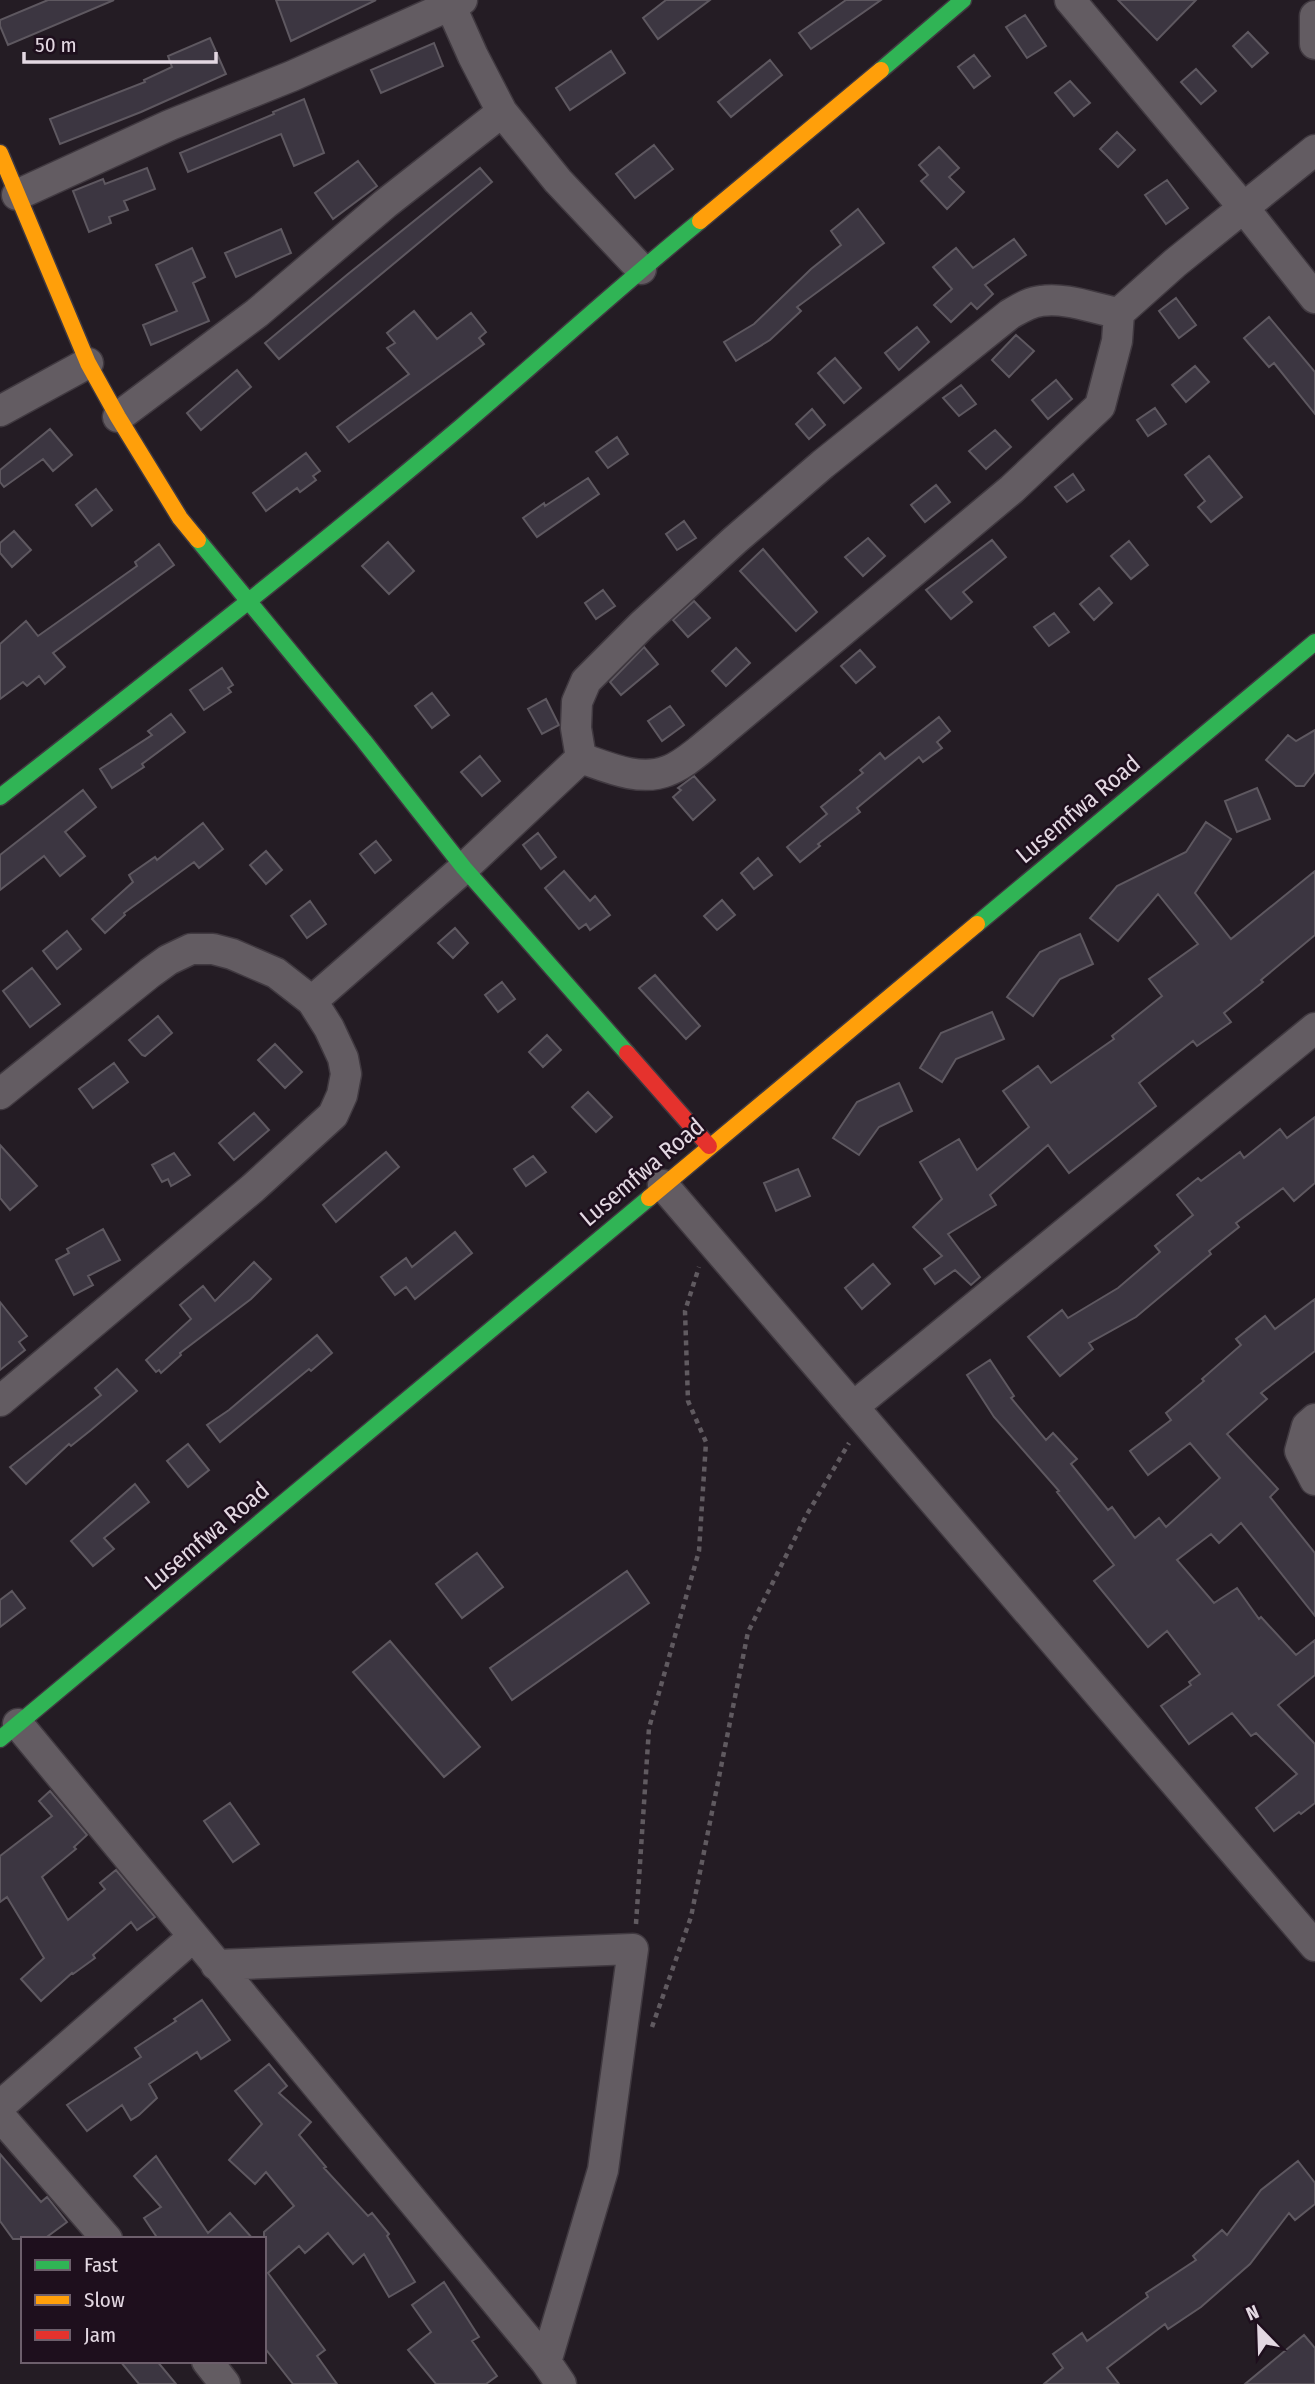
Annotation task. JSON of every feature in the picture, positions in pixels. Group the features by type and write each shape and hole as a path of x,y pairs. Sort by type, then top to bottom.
{"street":[{"path":"1070,0 1243,206 1315,298"},
{"path":"17,195 170,125 292,76 454,2 473,56 502,112 558,181 641,270"},
{"path":"0,797 249,603 464,424 641,270 809,132 946,5"},
{"path":"1315,16 1315,44"},
{"path":"118,417 257,313 385,204 502,112"},
{"path":"581,758 622,772 640,774 666,772 700,750 1012,489 1100,405 1117,341 1119,313 1175,262 1315,150"},
{"path":"0,153 88,363 180,518 364,741 464,868 709,1146"},
{"path":"581,758 576,728 577,702 586,681 714,559 822,464 1010,314 1024,306 1040,300 1119,313"},
{"path":"0,411 88,363"},
{"name":"Lusemfwa Road","path":"9,1731 1315,642"},
{"path":"312,1001 464,868 581,758"},
{"path":"0,1094 150,973 168,960 191,949 213,949 232,954 276,973 312,1001 330,1028 343,1058 346,1074 342,1095 333,1115 253,1188 0,1401"},
{"path":"861,1416 1314,1030"},
{"path":"663,1185 1315,1946"},
{"path":"1315,1419 1307,1426 1300,1451 1315,1480"},
{"path":"9,1731 194,1937 554,2373"},
{"path":"0,2106 194,1937"},
{"path":"216,1965 633,1949 603,2170 554,2373"},
{"path":"0,2116 105,2237"},
{"path":"209,2363 225,2384"}],"path":[{"path":"633,1949 649,1728 699,1550 706,1442 688,1401 685,1311 708,1238"},
{"path":"651,2031 691,1917 748,1632 861,1416"}],"building":[{"path":"48,0 114,0 8,45 0,20"},
{"path":"276,0 376,0 291,41"},
{"path":"666,0 710,0 658,39 643,18"},
{"path":"846,0 881,0 811,49 799,33"},
{"path":"1118,0 1196,0 1157,40"},
{"path":"1025,15 1046,46 1027,58 1006,27"},
{"path":"1248,32 1268,53 1252,67 1233,46"},
{"path":"210,38 226,74 60,144 50,119 145,82 144,80 172,67 168,56"},
{"path":"434,43 443,66 381,93 371,70"},
{"path":"611,51 625,73 570,110 556,88"},
{"path":"974,55 990,76 974,88 958,67"},
{"path":"770,60 782,75 731,117 718,102"},
{"path":"1196,69 1216,91 1201,104 1181,82"},
{"path":"1070,81 1090,103 1074,116 1055,93"},
{"path":"304,99 324,153 294,166 281,134 188,172 180,153"},
{"path":"1117,132 1135,150 1118,167 1100,149"},
{"path":"654,145 673,169 635,198 616,174"},
{"path":"939,147 959,168 949,177 964,192 947,209 921,181 928,175 919,165"},
{"path":"358,161 377,186 333,219 315,193"},
{"path":"147,168 155,189 124,201 128,210 109,217 111,223 89,232 73,191 103,179 105,184"},
{"path":"480,168 492,182 279,359 265,343"},
{"path":"1167,180 1188,208 1166,224 1145,195"},
{"path":"858,209 884,243 797,307 801,311 770,340 736,361 724,342 754,324 811,269 841,245 831,231"},
{"path":"281,229 291,253 236,277 225,253"},
{"path":"1014,239 1026,255 985,285 993,294 977,309 971,303 951,322 934,305 952,289 933,267 956,248 973,268"},
{"path":"192,248 205,277 193,283 209,321 151,345 143,325 177,311 156,265"},
{"path":"1176,298 1196,325 1179,338 1159,311"},
{"path":"414,311 437,339 471,313 486,332 479,338 484,344 349,442 337,427 409,374 387,348 395,343 387,333"},
{"path":"1269,317 1315,372 1315,414 1274,363 1269,367 1244,338"},
{"path":"917,327 929,342 899,370 885,353"},
{"path":"1016,335 1034,351 1009,377 992,360"},
{"path":"835,358 861,388 844,403 818,373"},
{"path":"1195,366 1209,382 1186,402 1172,385"},
{"path":"237,370 251,387 201,430 187,413"},
{"path":"1056,380 1072,399 1048,419 1032,400"},
{"path":"961,385 976,404 959,416 943,398"},
{"path":"1155,408 1166,424 1148,436 1137,420"},
{"path":"812,409 825,425 809,439 796,424"},
{"path":"50,429 72,455 53,471 43,459 4,487 0,482 0,470"},
{"path":"995,430 1011,447 986,469 969,451"},
{"path":"617,437 628,454 608,468 596,452"},
{"path":"306,453 320,471 313,476 316,480 300,492 297,488 266,511 253,493"},
{"path":"1209,456 1242,497 1211,522 1198,507 1205,501 1185,475"},
{"path":"1073,474 1084,490 1067,502 1055,487"},
{"path":"588,478 599,494 537,537 523,518"},
{"path":"936,485 950,502 925,522 911,505"},
{"path":"96,489 112,510 92,526 76,505"},
{"path":"684,521 696,538 677,550 666,534"},
{"path":"14,531 31,550 12,567 0,553 0,543"},
{"path":"868,538 885,556 863,576 845,557"},
{"path":"992,540 1006,557 963,592 972,602 951,619 926,590"},
{"path":"1129,541 1148,565 1131,579 1111,556"},
{"path":"388,542 414,571 389,594 362,566"},
{"path":"159,544 174,565 53,653 65,667 45,684 39,676 27,686 23,682 0,699 0,644 26,621 38,636 137,566 135,562"},
{"path":"763,549 817,612 796,631 740,571"},
{"path":"1099,588 1112,603 1094,620 1080,604"},
{"path":"603,590 615,606 596,619 585,603"},
{"path":"694,601 710,618 688,637 673,620"},
{"path":"1054,613 1069,632 1049,646 1034,627"},
{"path":"644,647 658,664 621,695 610,682"},
{"path":"736,648 750,663 726,686 712,671"},
{"path":"860,650 875,667 856,683 841,666"},
{"path":"222,668 233,685 228,688 231,692 204,710 190,690"},
{"path":"432,693 449,715 432,728 415,706"},
{"path":"546,699 559,725 542,734 528,709"},
{"path":"670,706 684,725 662,741 648,721"},
{"path":"171,714 185,732 142,764 144,767 112,788 100,769 152,735 148,731"},
{"path":"939,717 950,731 937,742 942,748 923,762 919,757 857,808 860,812 818,844 820,846 800,862 787,847 827,814 821,807 863,773 860,770 880,753 885,759"},
{"path":"1315,730 1315,772 1304,786 1296,786 1266,760 1288,735 1296,741"},
{"path":"480,756 500,781 482,796 461,772"},
{"path":"694,776 715,800 693,820 673,797 681,790 678,788"},
{"path":"1257,788 1270,819 1237,832 1225,801"},
{"path":"83,790 96,807 65,832 85,856 60,876 44,856 0,890 0,855"},
{"path":"1206,822 1231,839 1195,893 1231,939 1315,871 1315,935 1224,1013 1231,1022 1197,1046 1193,1041 1139,1083 1156,1106 1069,1173 1048,1145 990,1195 996,1205 948,1234 980,1277 971,1285 955,1270 935,1284 924,1269 942,1256 913,1227 942,1199 920,1162 959,1139 977,1170 1029,1127 1003,1091 1038,1066 1051,1083 1114,1039 1112,1036 1162,996 1149,979 1198,944 1158,894 1118,941 1090,918 1117,886 1186,852"},
{"path":"203,823 223,849 199,868 194,862 124,913 125,915 105,933 92,919 133,882 129,875 155,857 157,860"},
{"path":"538,833 556,857 541,869 523,845"},
{"path":"376,841 391,860 375,873 360,854"},
{"path":"266,851 282,870 266,884 250,865"},
{"path":"758,858 772,875 754,889 741,873"},
{"path":"564,871 590,901 595,896 610,915 590,930 586,924 579,929 545,888"},
{"path":"722,900 735,915 717,930 704,916"},
{"path":"310,901 326,924 307,938 291,916"},
{"path":"455,928 468,943 453,958 438,943"},
{"path":"67,931 81,949 57,969 43,951"},
{"path":"1080,934 1093,964 1060,979 1033,1016 1007,997 1040,952"},
{"path":"32,968 60,1004 30,1027 3,991"},
{"path":"655,975 700,1026 686,1039 639,988"},
{"path":"502,982 515,999 498,1012 485,995"},
{"path":"992,1012 1004,1039 956,1059 942,1082 920,1068 941,1033"},
{"path":"158,1016 172,1033 145,1056 142,1055 129,1040"},
{"path":"547,1035 561,1050 543,1067 529,1052"},
{"path":"275,1044 302,1072 285,1088 258,1060"},
{"path":"114,1063 128,1082 93,1108 79,1089"},
{"path":"899,1083 912,1111 879,1127 859,1155 833,1138 857,1102"},
{"path":"588,1092 612,1117 596,1132 572,1107"},
{"path":"254,1113 269,1130 234,1160 219,1143"},
{"path":"1315,1117 1315,1183 1294,1201 1283,1188 1236,1223 1239,1227 1209,1251 1211,1254 1136,1317 1089,1343 1093,1349 1060,1376 1028,1337 1062,1310 1068,1318 1118,1288 1160,1252 1155,1246 1193,1215 1177,1195 1198,1178 1201,1181 1240,1152 1244,1158 1280,1129 1287,1138"},
{"path":"0,1145 37,1186 10,1210 0,1198"},
{"path":"386,1152 399,1167 336,1222 323,1205"},
{"path":"174,1153 190,1175 171,1186 168,1179 162,1182 152,1165"},
{"path":"533,1156 546,1172 526,1186 514,1169"},
{"path":"798,1169 810,1196 776,1211 764,1183"},
{"path":"103,1229 120,1260 88,1276 93,1285 74,1295 56,1260 69,1253 67,1249"},
{"path":"455,1232 472,1253 415,1299 406,1287 395,1295 381,1277 406,1258 412,1267"},
{"path":"254,1262 271,1279 251,1299 180,1353 181,1355 161,1373 159,1370 156,1372 146,1360 191,1319 180,1305 203,1286 215,1301"},
{"path":"873,1264 890,1284 862,1309 845,1288"},
{"path":"1315,1299 1315,1351 1261,1393 1267,1399 1227,1434 1278,1489 1270,1497 1315,1553 1315,1616 1241,1523 1219,1543 1211,1534 1177,1560 1214,1603 1237,1588 1259,1619 1261,1617 1296,1655 1315,1640 1315,1675 1278,1705 1315,1744 1315,1803 1274,1831 1256,1808 1297,1774 1256,1733 1251,1736 1232,1713 1189,1744 1161,1706 1191,1685 1189,1682 1200,1674 1167,1631 1148,1647 1094,1581 1114,1565 1057,1492 1059,1491 994,1417 967,1375 990,1360 1014,1396 1011,1398 1046,1440 1053,1433 1077,1459 1071,1464 1108,1510 1112,1507 1135,1538 1159,1518 1166,1527 1220,1478 1190,1443 1148,1475 1130,1451 1171,1420 1166,1413 1241,1345 1236,1339 1265,1316 1275,1329"},
{"path":"0,1302 27,1336 19,1342 25,1350 0,1370"},
{"path":"317,1335 332,1353 220,1442 207,1425 229,1410"},
{"path":"117,1369 137,1391 71,1446 69,1444 26,1484 10,1467 101,1395 95,1388"},
{"path":"188,1444 209,1470 188,1487 167,1461"},
{"path":"135,1484 149,1502 104,1538 114,1549 93,1566 71,1541"},
{"path":"477,1553 503,1587 462,1618 436,1584"},
{"path":"627,1571 649,1603 512,1700 490,1668"},
{"path":"12,1591 25,1608 0,1627 0,1600"},
{"path":"390,1641 480,1747 444,1777 353,1672"},
{"path":"50,1791 87,1835 74,1847 76,1849 42,1877 68,1920 105,1889 100,1883 116,1870 155,1917 137,1930 131,1922 93,1955 95,1958 72,1973 41,2001 21,1979 44,1958 7,1897 0,1902 0,1856 52,1816 39,1801"},
{"path":"230,1803 259,1844 233,1862 204,1821"},
{"path":"202,2000 230,2040 201,2059 197,2052 149,2084 157,2098 139,2115 131,2120 122,2105 87,2131 67,2105 141,2057 135,2048"},
{"path":"269,2064 287,2086 279,2093 311,2122 299,2135 326,2167 324,2168 368,2216 372,2213 389,2234 387,2236 415,2282 389,2297 364,2254 353,2264 328,2233 305,2253 299,2246 268,2273 325,2350 317,2356 337,2384 293,2384 266,2350 264,2232 294,2206 266,2172 255,2184 229,2160 262,2124 235,2091"},
{"path":"0,2154 41,2202 47,2197 67,2222 47,2237 13,2239 0,2221"},
{"path":"156,2156 208,2233 230,2213 251,2237 157,2237 144,2218 161,2207 134,2176"},
{"path":"1298,2161 1315,2183 1315,2204 1295,2220 1289,2213 1250,2264 1201,2307 1168,2329 1165,2324 1107,2368 1119,2384 1044,2384 1063,2368 1053,2354 1082,2333 1087,2341 1148,2297 1146,2293 1196,2260 1193,2256 1222,2230 1227,2235 1261,2190"},
{"path":"444,2282 479,2337 472,2341 497,2376 486,2384 436,2384 408,2350 431,2332 412,2305"},
{"path":"1304,2335 1315,2348 1315,2384 1245,2384"},
{"path":"122,2363 159,2363 176,2384 139,2384"}],"traffic: fast":[{"path":"881,70 963,0"},
{"path":"0,797 349,520 700,221"},
{"path":"198,540 364,741 464,868 627,1053"},
{"path":"977,924 1315,642"},
{"path":"0,1739 649,1198"}],"traffic: slow":[{"path":"700,221 881,70"},
{"path":"0,153 88,363 180,518 198,540"},
{"path":"649,1198 977,924"}],"traffic: jam":[{"path":"627,1053 709,1146"}]}
